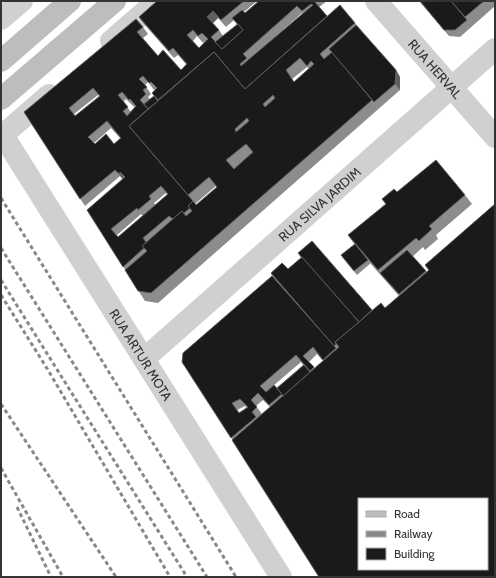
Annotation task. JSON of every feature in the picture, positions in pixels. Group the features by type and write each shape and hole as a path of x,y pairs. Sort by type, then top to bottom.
{"main road":[{"path":"1,61 70,1"},
{"path":"1,99 115,1"}],"street":[{"path":"1,19 22,1"},
{"path":"98,53 157,1"},
{"name":"RUA HERVAL","path":"376,1 495,137"},
{"name":"RUA SILVA JARDIM","path":"144,359 495,49"},
{"path":"2,134 62,84"},
{"name":"RUA ARTUR MOTA","path":"2,134 282,577"}],"building":[{"path":"157,1 244,1 221,20 213,11 207,17 219,30 211,37 222,49 243,30 232,18 242,10 245,13 259,1 314,1 327,16 245,89 214,52 158,100 152,93 157,88 151,82 149,83 143,76 139,79 147,87 143,90 146,94 140,100 148,109 129,126 193,201 188,206 190,208 184,213 182,211 173,219 169,216 143,238 146,242 142,246 144,248 123,267 87,210 125,177 120,172 119,174 115,170 80,199 24,112 136,19 143,27 137,32 158,56 163,50 181,70 187,64 173,48 169,51 139,17","holes":["311,4 313,5 241,66 240,64 247,58 243,54 297,6 302,11","193,30 198,36 202,33 208,39 199,48 187,35","93,88 100,96 75,116 69,108","122,92 136,106 127,116 123,111 128,107 118,95","107,121 121,138 114,144 106,134 95,144 88,137","161,186 168,194 118,237 111,229 151,199 149,196"]},
{"path":"420,1 451,1 467,20 455,30 444,30"},
{"path":"451,1 484,1 465,17"},
{"path":"340,5 355,23 320,54 324,59 332,52 372,100 151,293 138,291 125,270 147,251 142,246 182,211 186,216 192,211 188,206 193,201 196,205 217,187 209,177 188,195 129,126 214,52 245,89","holes":["300,58 307,66 311,61 314,64 294,82 286,70","273,95 275,98 265,107 263,104","247,118 249,121 236,132 235,129","246,144 253,152 234,169 226,160"]},
{"path":"238,24 243,30 222,49 215,42"},
{"path":"356,25 396,70 395,84 374,102 329,49"},
{"path":"154,96 158,101 148,109 144,104"},
{"path":"436,160 465,195 429,226 432,229 419,241 416,238 378,270 348,235 386,204 382,199 394,189 397,192"},
{"path":"495,204 495,577 319,577 232,440 339,347 335,342 381,303 385,308 429,270 425,265"},
{"path":"312,241 372,310 359,322 298,253"},
{"path":"355,244 368,260 354,271 341,255"},
{"path":"407,250 426,271 399,294 380,273"},
{"path":"302,257 359,322 335,342 336,344 334,346 271,273 282,263 288,269"},
{"path":"272,276 336,348 323,360 313,347 303,356 314,367 310,371 296,355 260,386 266,392 274,385 282,394 269,405 258,393 251,400 257,407 252,412 256,417 231,438 182,362 183,353","holes":["240,399 248,407 239,413 232,403"]},
{"path":"304,365 310,372 283,396 277,388"}],"railway":[{"path":"1,198 236,577"},
{"path":"1,248 207,577"},
{"path":"1,280 187,577"},
{"path":"1,295 48,370 170,577"},
{"path":"1,404 116,577"},
{"path":"1,468 63,577"},
{"path":"17,507 51,577"}]}
